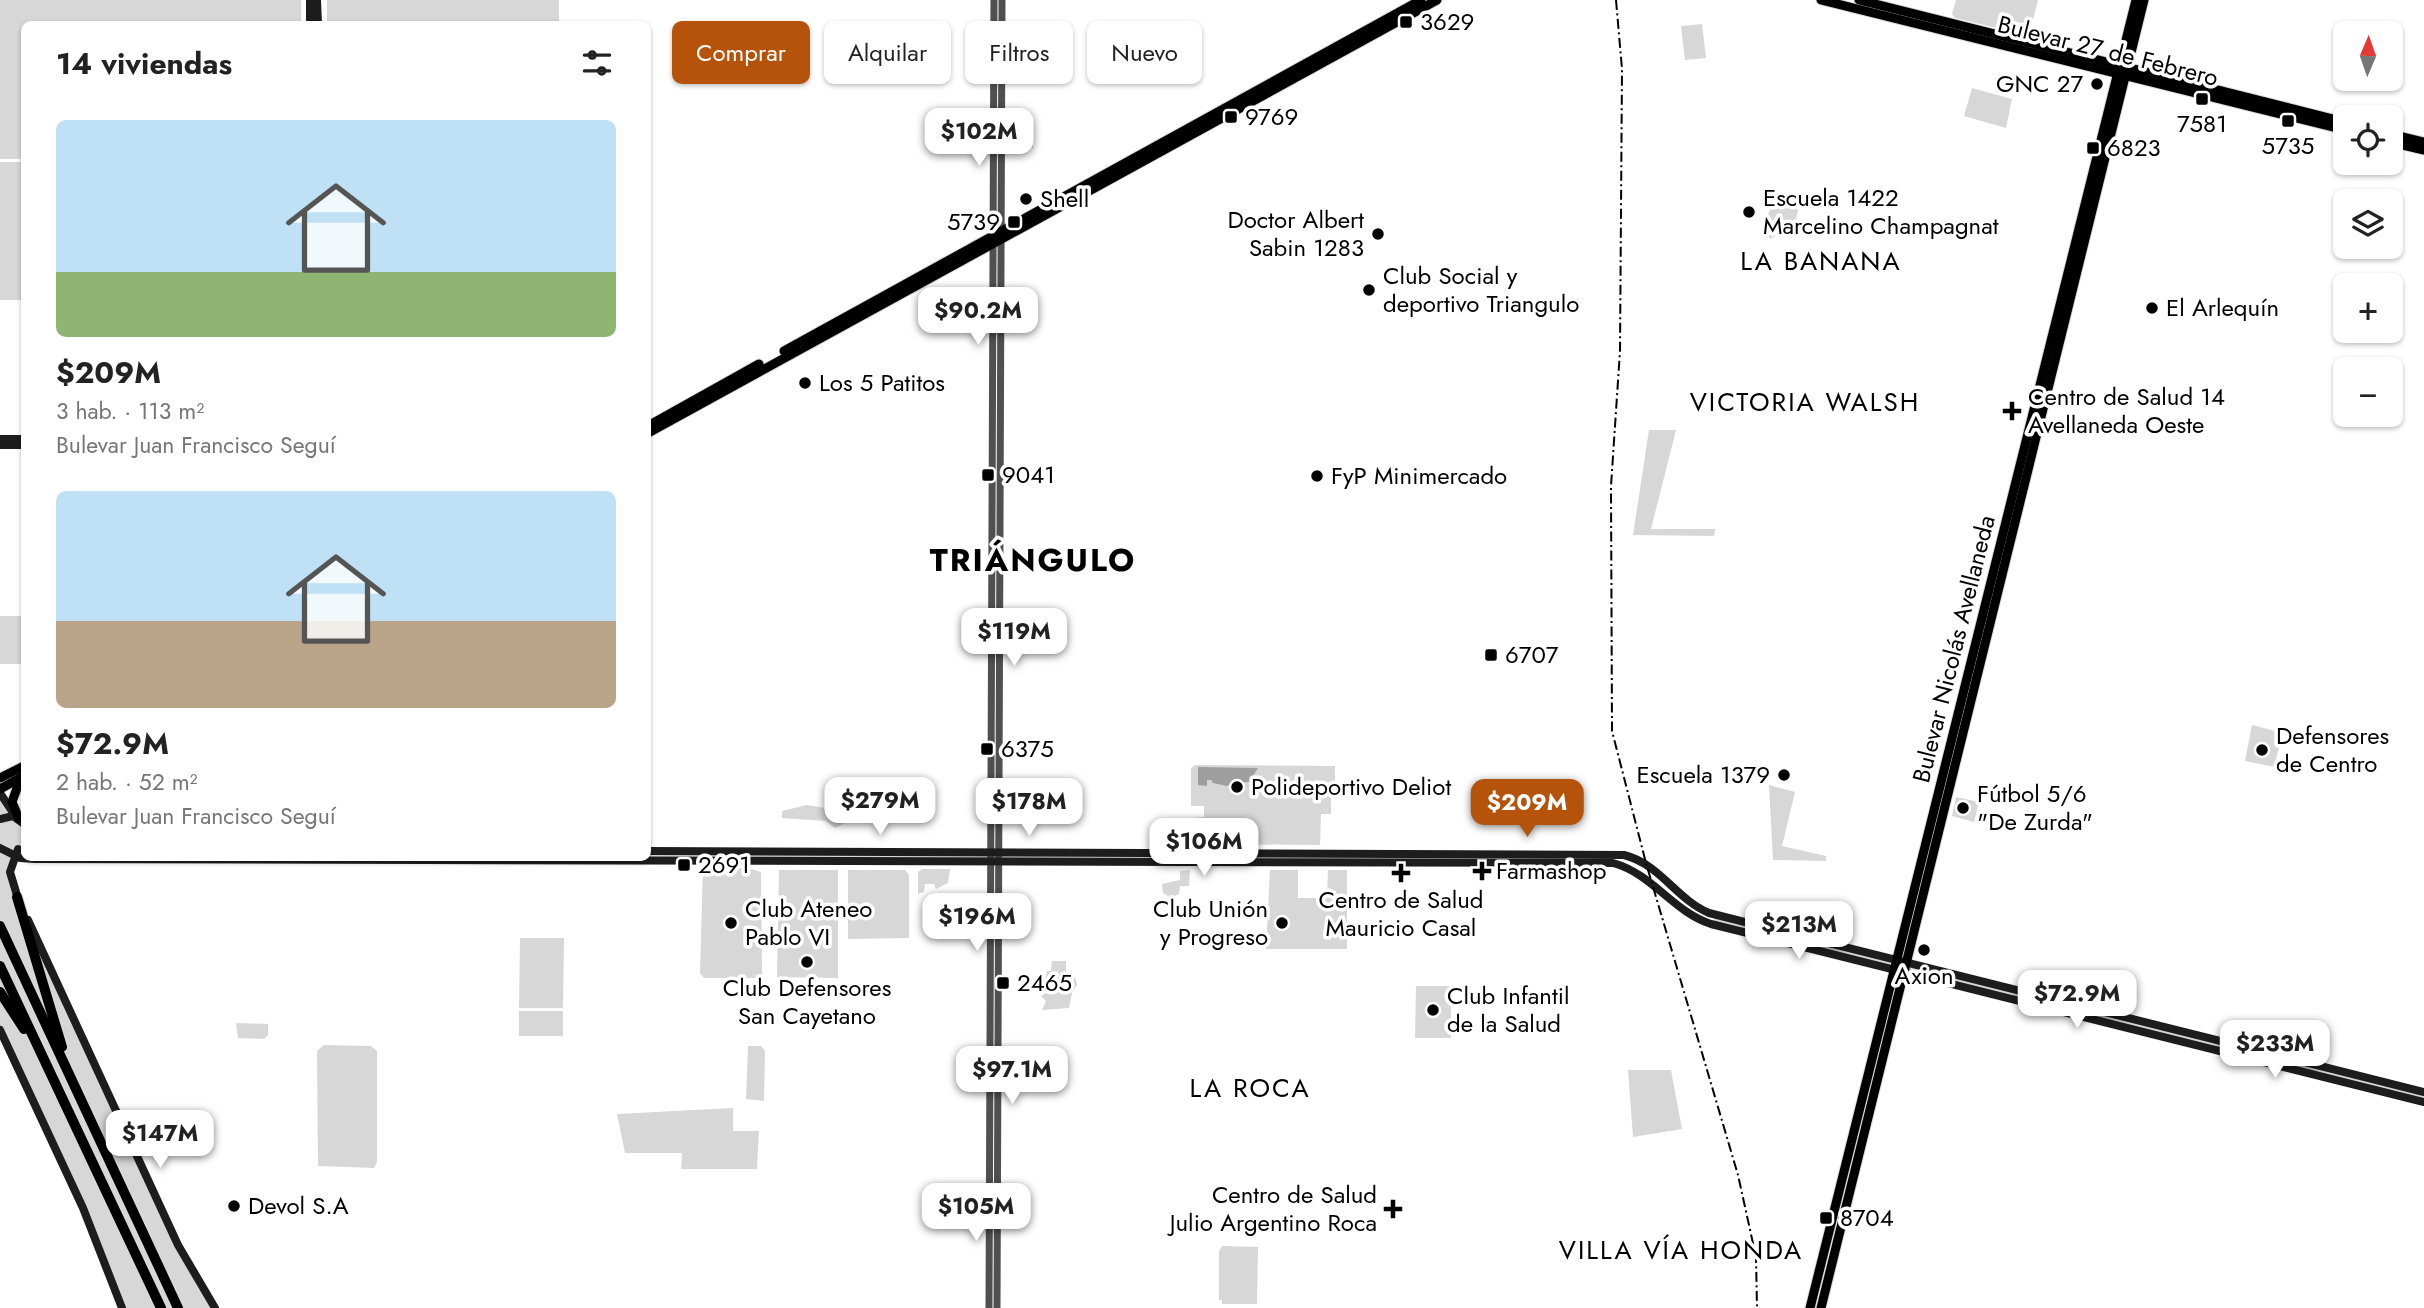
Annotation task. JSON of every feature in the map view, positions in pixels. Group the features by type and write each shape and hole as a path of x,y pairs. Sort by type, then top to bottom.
{"highway":[{"path":"17,897 69,1075"},
{"path":"0,926 178,1308"},
{"path":"0,966 161,1308"},
{"path":"0,992 38,1050"}],"main road":[{"path":"310,0 310,21"},
{"path":"317,0 318,21"},
{"path":"651,431 1421,0"},
{"path":"651,424 1437,0"},
{"name":"Bulevar 27 de Febrero","path":"1821,0 2333,119"},
{"name":"Bulevar 27 de Febrero","path":"1859,0 2333,127"},
{"name":"Bulevar Nicolás Avellaneda","path":"1821,1308 1901,966 2122,70 2136,0"},
{"name":"Bulevar Nicolás Avellaneda","path":"2122,70 2144,0"},
{"path":"2403,137 2424,142"},
{"path":"2403,145 2424,150"},
{"path":"0,439 21,439"},
{"path":"0,446 21,445"},
{"path":"0,778 21,768"},
{"path":"21,777 0,791 21,820"},
{"path":"21,781 12,802 21,819"},
{"path":"0,819 21,821"},
{"path":"2,849 19,850 10,872 17,897 178,1245 215,1308"},
{"path":"651,851 1615,854 1646,863 1688,901 1709,913 1901,966 2424,1102"},
{"path":"651,860 1613,863 1639,873 1680,908 1703,922 1901,966 2424,1092"},
{"name":"Bulevar Nicolás Avellaneda","path":"1810,1308 1901,966"},
{"path":"0,1030 98,1240 122,1308"}],"street":[{"path":"994,0 997,1308"},
{"path":"996,238 1002,0"},
{"path":"989,1308 996,862"}],"shaded area":[{"path":"0,0 301,0 301,21 21,21 21,159 0,159"},
{"path":"327,0 559,0 559,21 327,21"},
{"path":"1956,0 2038,0 2030,32 2026,35 1955,18 1952,14"},
{"path":"1702,24 1706,58 1685,60 1681,26"},
{"path":"1972,88 2012,99 2006,128 1964,116"},
{"path":"1011,122 1033,122 1033,148 1007,148 1007,126"},
{"path":"0,162 21,162 21,300 0,300"},
{"path":"1776,196 1798,210 1795,223 1770,239 1762,228"},
{"path":"1649,430 1676,430 1651,529 1715,529 1714,536 1633,535"},
{"path":"0,616 21,616 21,664 0,664"},
{"name":"Defensores de Centro","path":"2252,725 2283,733 2274,767 2245,761"},
{"name":"Polideportivo Deliot","path":"1195,765 1335,766 1335,781 1331,782 1331,814 1321,814 1320,845 1191,844 1191,818 1204,817 1204,806 1191,806 1191,768"},
{"path":"1198,767 1258,768 1249,782 1233,782 1227,786 1207,780 1207,786 1198,785"},
{"path":"1769,785 1795,792 1782,846 1826,856 1826,861 1773,860"},
{"path":"0,793 21,818 21,858 11,866 17,897 158,1200 215,1308 122,1308 102,1251 0,1030"},
{"path":"1956,797 1979,802 1974,822 1952,816"},
{"path":"807,805 831,809 849,821 835,828 826,821 782,818 782,811"},
{"path":"651,851 1558,854 1558,863 651,860"},
{"name":"Club Ateneo Pablo VI","path":"703,868 748,868 761,872 762,974 757,978 704,978 700,973"},
{"path":"922,869 950,869 948,883 936,889 934,884 925,884 924,892 918,894 918,872"},
{"path":"779,870 838,870 838,978 777,977"},
{"path":"848,870 905,870 909,875 909,938 848,939"},
{"path":"1190,870 1189,886 1180,886 1179,894 1171,898 1163,893 1162,884 1180,880 1180,871"},
{"path":"1270,870 1298,870 1298,898 1327,898 1328,870 1347,870 1347,949 1266,949"},
{"path":"1718,915 2424,1092 2424,1102 1711,924"},
{"path":"520,938 564,938 563,1008 519,1008"},
{"path":"1052,961 1066,961 1066,971 1075,977 1077,985 1069,1008 1042,1010 1046,1001 1041,996 1049,991 1045,982 1047,971 1051,971"},
{"name":"Club Infantil de la Salud","path":"1416,986 1451,986 1451,1038 1415,1038"},
{"path":"519,1011 563,1011 563,1036 519,1036"},
{"path":"236,1023 268,1024 268,1035 264,1039 238,1038"},
{"path":"324,1045 371,1046 377,1051 377,1162 374,1168 318,1166 317,1051"},
{"path":"748,1046 761,1046 765,1051 764,1101 746,1099"},
{"path":"1628,1070 1671,1070 1682,1129 1633,1137"},
{"path":"733,1108 733,1131 759,1131 757,1169 681,1169 682,1153 625,1153 617,1114"},
{"path":"1222,1246 1258,1247 1257,1304 1222,1304 1222,1300 1219,1300 1219,1251"}],"railway":[{"path":"1616,0 1622,69 1620,351 1611,486 1612,731 1646,863 1738,1175 1756,1257 1757,1308"}],"place":[{"name":"3629","path":"1406,22"},
{"name":"GNC 27","path":"2097,84"},
{"name":"7581","path":"2202,99"},
{"name":"9769","path":"1231,117"},
{"name":"5735","path":"2288,121"},
{"name":"6823","path":"2093,148"},
{"name":"Shell","path":"1026,199"},
{"name":"Escuela 1422 Marcelino Champagnat","path":"1749,212"},
{"name":"5739","path":"1014,222"},
{"name":"Doctor Albert Sabin 1283","path":"1378,234"},
{"name":"Club Social y deportivo Triangulo","path":"1369,290"},
{"name":"El Arlequín","path":"2152,308"},
{"name":"Los 5 Patitos","path":"805,383"},
{"name":"Centro de Salud 14 Avellaneda Oeste","path":"2012,411"},
{"name":"9041","path":"988,475"},
{"name":"FyP Minimercado","path":"1317,476"},
{"name":"6707","path":"1491,655"},
{"name":"6375","path":"987,749"},
{"name":"Defensores de Centro","path":"2262,750"},
{"name":"Escuela 1379","path":"1784,775"},
{"name":"Polideportivo Deliot","path":"1237,787"},
{"name":"Fútbol 5/6 \"De Zurda\"","path":"1963,808"},
{"name":"2691","path":"684,865"},
{"name":"Farmashop","path":"1482,871"},
{"name":"Centro de Salud Mauricio Casal","path":"1401,873"},
{"name":"Club Ateneo Pablo VI","path":"731,923"},
{"name":"Club Unión y Progreso","path":"1282,923"},
{"name":"Axion","path":"1924,950"},
{"name":"Club Defensores San Cayetano","path":"807,962"},
{"name":"2465","path":"1003,983"},
{"name":"Club Infantil de la Salud","path":"1433,1010"},
{"name":"Devol S.A","path":"234,1206"},
{"name":"Centro de Salud Julio Argentino Roca","path":"1393,1209"},
{"name":"8704","path":"1826,1218"}],"district":[{"name":"LA BANANA","path":"1821,261"},
{"name":"VICTORIA WALSH","path":"1805,402"},
{"name":"TRIÁNGULO","path":"1033,560"},
{"name":"LA ROCA","path":"1250,1088"},
{"name":"VILLA VÍA HONDA","path":"1681,1250"}]}
